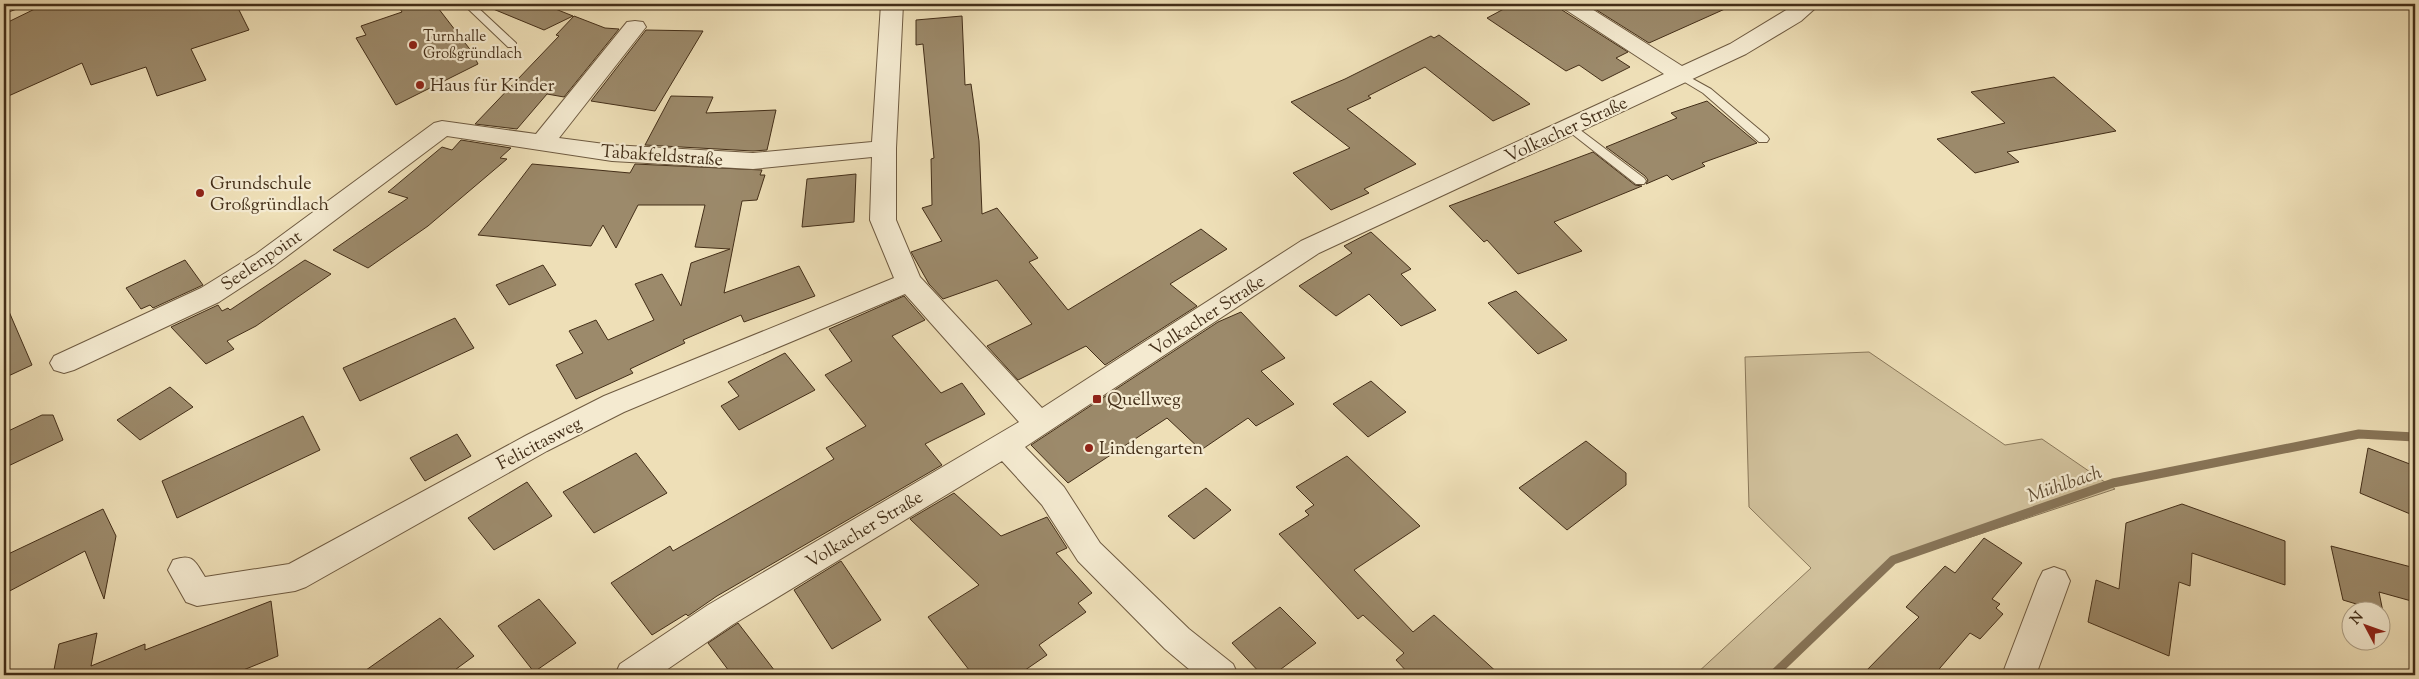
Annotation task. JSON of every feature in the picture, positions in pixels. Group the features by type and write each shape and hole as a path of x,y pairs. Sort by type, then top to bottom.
{"street":[{"path":"4,8 11,4"},
{"path":"892,4 884,148 883,220 909,282 1039,424"},
{"path":"1570,4 1682,76"},
{"name":"Volkacher Straße","path":"632,675 720,615 1039,424 1310,247 1738,49 1809,4"},
{"path":"541,144 635,27"},
{"name":"Tabakfeldstraße","path":"442,128 612,153 754,160 884,148"},
{"name":"Seelenpoint","path":"64,363 210,295 265,260 442,128"},
{"name":"Felicitasweg","path":"184,570 197,592 295,577 537,443 614,404 909,282"},
{"path":"1004,444 1052,496 1089,552 1177,640 1221,675"},
{"path":"2019,675 2054,581"}],"lane":[{"path":"468,4 512,45"},
{"path":"1682,76 1707,91 1763,139"},
{"path":"1571,127 1640,180"}],"shaded area":[{"path":"1869,352 2005,445 2042,439 2115,489 1896,562 1774,675 1697,675 1811,568 1749,507 1745,357"}],"building":[{"path":"45,4 236,4 249,30 191,49 206,80 157,96 146,67 91,85 82,63 4,98 4,24"},
{"name":"Turnhalle Großgründlach","path":"397,4 435,4 472,52 478,64 396,105 356,38 366,35 361,26 402,12"},
{"path":"481,4 543,4 573,16 544,30"},
{"path":"1513,4 1558,4 1562,10 1628,52 1616,58 1630,67 1602,81 1579,65 1566,71 1487,18"},
{"path":"1587,4 1736,4 1649,43"},
{"path":"574,16 605,28 619,29 564,97 547,94 517,129 475,124 559,36 556,35"},
{"path":"962,16 965,85 971,84 979,141 982,214 997,208 1038,258 1029,262 1068,310 1201,229 1227,249 1170,284 1197,306 1105,365 1086,346 1018,380 987,346 1032,324 997,280 943,299 929,284 911,252 942,241 922,208 932,205 931,159 934,158 923,44 916,45 916,20"},
{"path":"646,30 703,31 655,111 591,101"},
{"path":"1439,35 1530,104 1493,121 1425,67 1368,96 1371,98 1347,109 1416,164 1364,189 1369,193 1331,210 1293,173 1350,148 1291,102 1345,79 1431,36 1434,38"},
{"path":"2054,77 2116,131 2007,152 2019,162 1975,173 1937,139 2005,123 1971,92"},
{"path":"671,96 713,97 706,113 776,110 767,150 753,151 645,145"},
{"path":"1707,101 1757,143 1702,163 1705,166 1672,180 1667,175 1646,184 1648,180 1645,176 1606,147 1677,118 1671,113"},
{"path":"461,140 511,148 500,158 507,159 428,226 368,268 333,250 408,198 388,192 442,147 452,150"},
{"path":"1593,152 1635,185 1642,186 1554,222 1582,251 1518,274 1487,240 1484,242 1449,206"},
{"path":"532,164 630,173 635,164 762,170 760,175 765,175 757,200 742,201 724,293 799,266 815,296 744,322 741,315 713,327 683,340 685,343 630,369 633,373 576,399 556,365 583,353 569,331 596,320 608,340 654,320 635,284 662,274 681,306 691,263 730,249 695,247 705,205 638,205 616,248 603,225 591,246 478,235"},
{"path":"856,174 854,222 802,227 807,179"},
{"path":"1371,232 1411,269 1401,274 1436,310 1401,326 1369,294 1336,316 1299,286 1352,253 1344,246"},
{"path":"185,260 203,285 153,308 150,305 141,309 126,288"},
{"path":"305,260 331,274 256,326 227,341 234,349 206,364 171,327 218,305 222,311 228,308 230,310"},
{"path":"543,265 556,285 509,305 496,285"},
{"path":"1516,291 1567,340 1538,354 1488,303"},
{"path":"904,296 925,320 892,336 941,393 962,383 985,414 925,444 942,465 717,596 688,616 686,614 652,635 611,583 670,546 673,551 834,459 826,448 866,426 825,375 852,361 829,329"},
{"path":"4,300 32,365 4,378"},
{"path":"1241,312 1285,358 1261,371 1294,404 1256,426 1248,418 1201,450 1167,418 1068,483 1031,445 1218,322"},
{"path":"455,318 474,348 360,401 343,368"},
{"path":"785,353 815,390 739,430 721,406 739,396 728,382"},
{"path":"1371,381 1406,412 1368,437 1333,404"},
{"path":"170,387 193,407 140,440 117,420"},
{"path":"42,415 53,415 63,440 4,468 4,433"},
{"path":"303,416 320,450 177,518 162,481"},
{"path":"457,434 471,456 425,481 410,458"},
{"path":"1586,441 1626,473 1626,485 1567,530 1519,488"},
{"path":"2368,448 2415,466 2415,516 2360,493"},
{"path":"636,453 667,493 594,533 563,492"},
{"path":"1347,456 1420,526 1354,570 1413,632 1434,615 1500,675 1410,675 1396,660 1404,653 1363,615 1358,619 1279,534 1309,515 1305,511 1314,505 1296,487"},
{"path":"527,482 552,516 494,550 468,518"},
{"path":"1206,488 1231,510 1194,539 1168,516"},
{"path":"954,493 1001,536 1047,517 1067,548 1056,553 1092,593 1078,603 1086,612 1039,645 1047,655 1018,675 973,675 928,617 979,585 910,519"},
{"path":"2182,504 2285,541 2285,585 2192,553 2190,586 2179,582 2169,656 2088,622 2096,580 2119,589 2126,523"},
{"path":"103,509 116,536 104,599 85,551 4,594 4,556"},
{"path":"1984,538 2022,563 1992,599 2000,604 1996,608 2003,614 1980,639 1970,633 1934,675 1862,675 1919,617 1906,607 1945,566 1955,573"},
{"path":"2331,546 2415,568 2415,602 2379,592 2381,602 2350,602 2343,600"},
{"path":"841,561 881,620 832,649 794,590"},
{"path":"539,599 576,643 534,672 498,626"},
{"path":"271,601 278,656 231,675 53,675 59,644 97,633 91,666 145,644 145,650"},
{"path":"1280,607 1316,643 1273,675 1262,675 1232,643"},
{"path":"440,618 474,656 448,675 359,675"},
{"path":"738,623 778,675 732,675 708,643"}],"waterway":[{"name":"Mühlbach","path":"1773,675 1893,560 2113,483 2359,434 2415,437"}],"place":[{"name":"Turnhalle Großgründlach","path":"413,45"},
{"name":"Haus für Kinder","path":"420,85"},
{"name":"Grundschule Großgründlach","path":"200,193"},
{"name":"Quellweg","path":"1097,399"},
{"name":"Lindengarten","path":"1089,448"}]}
